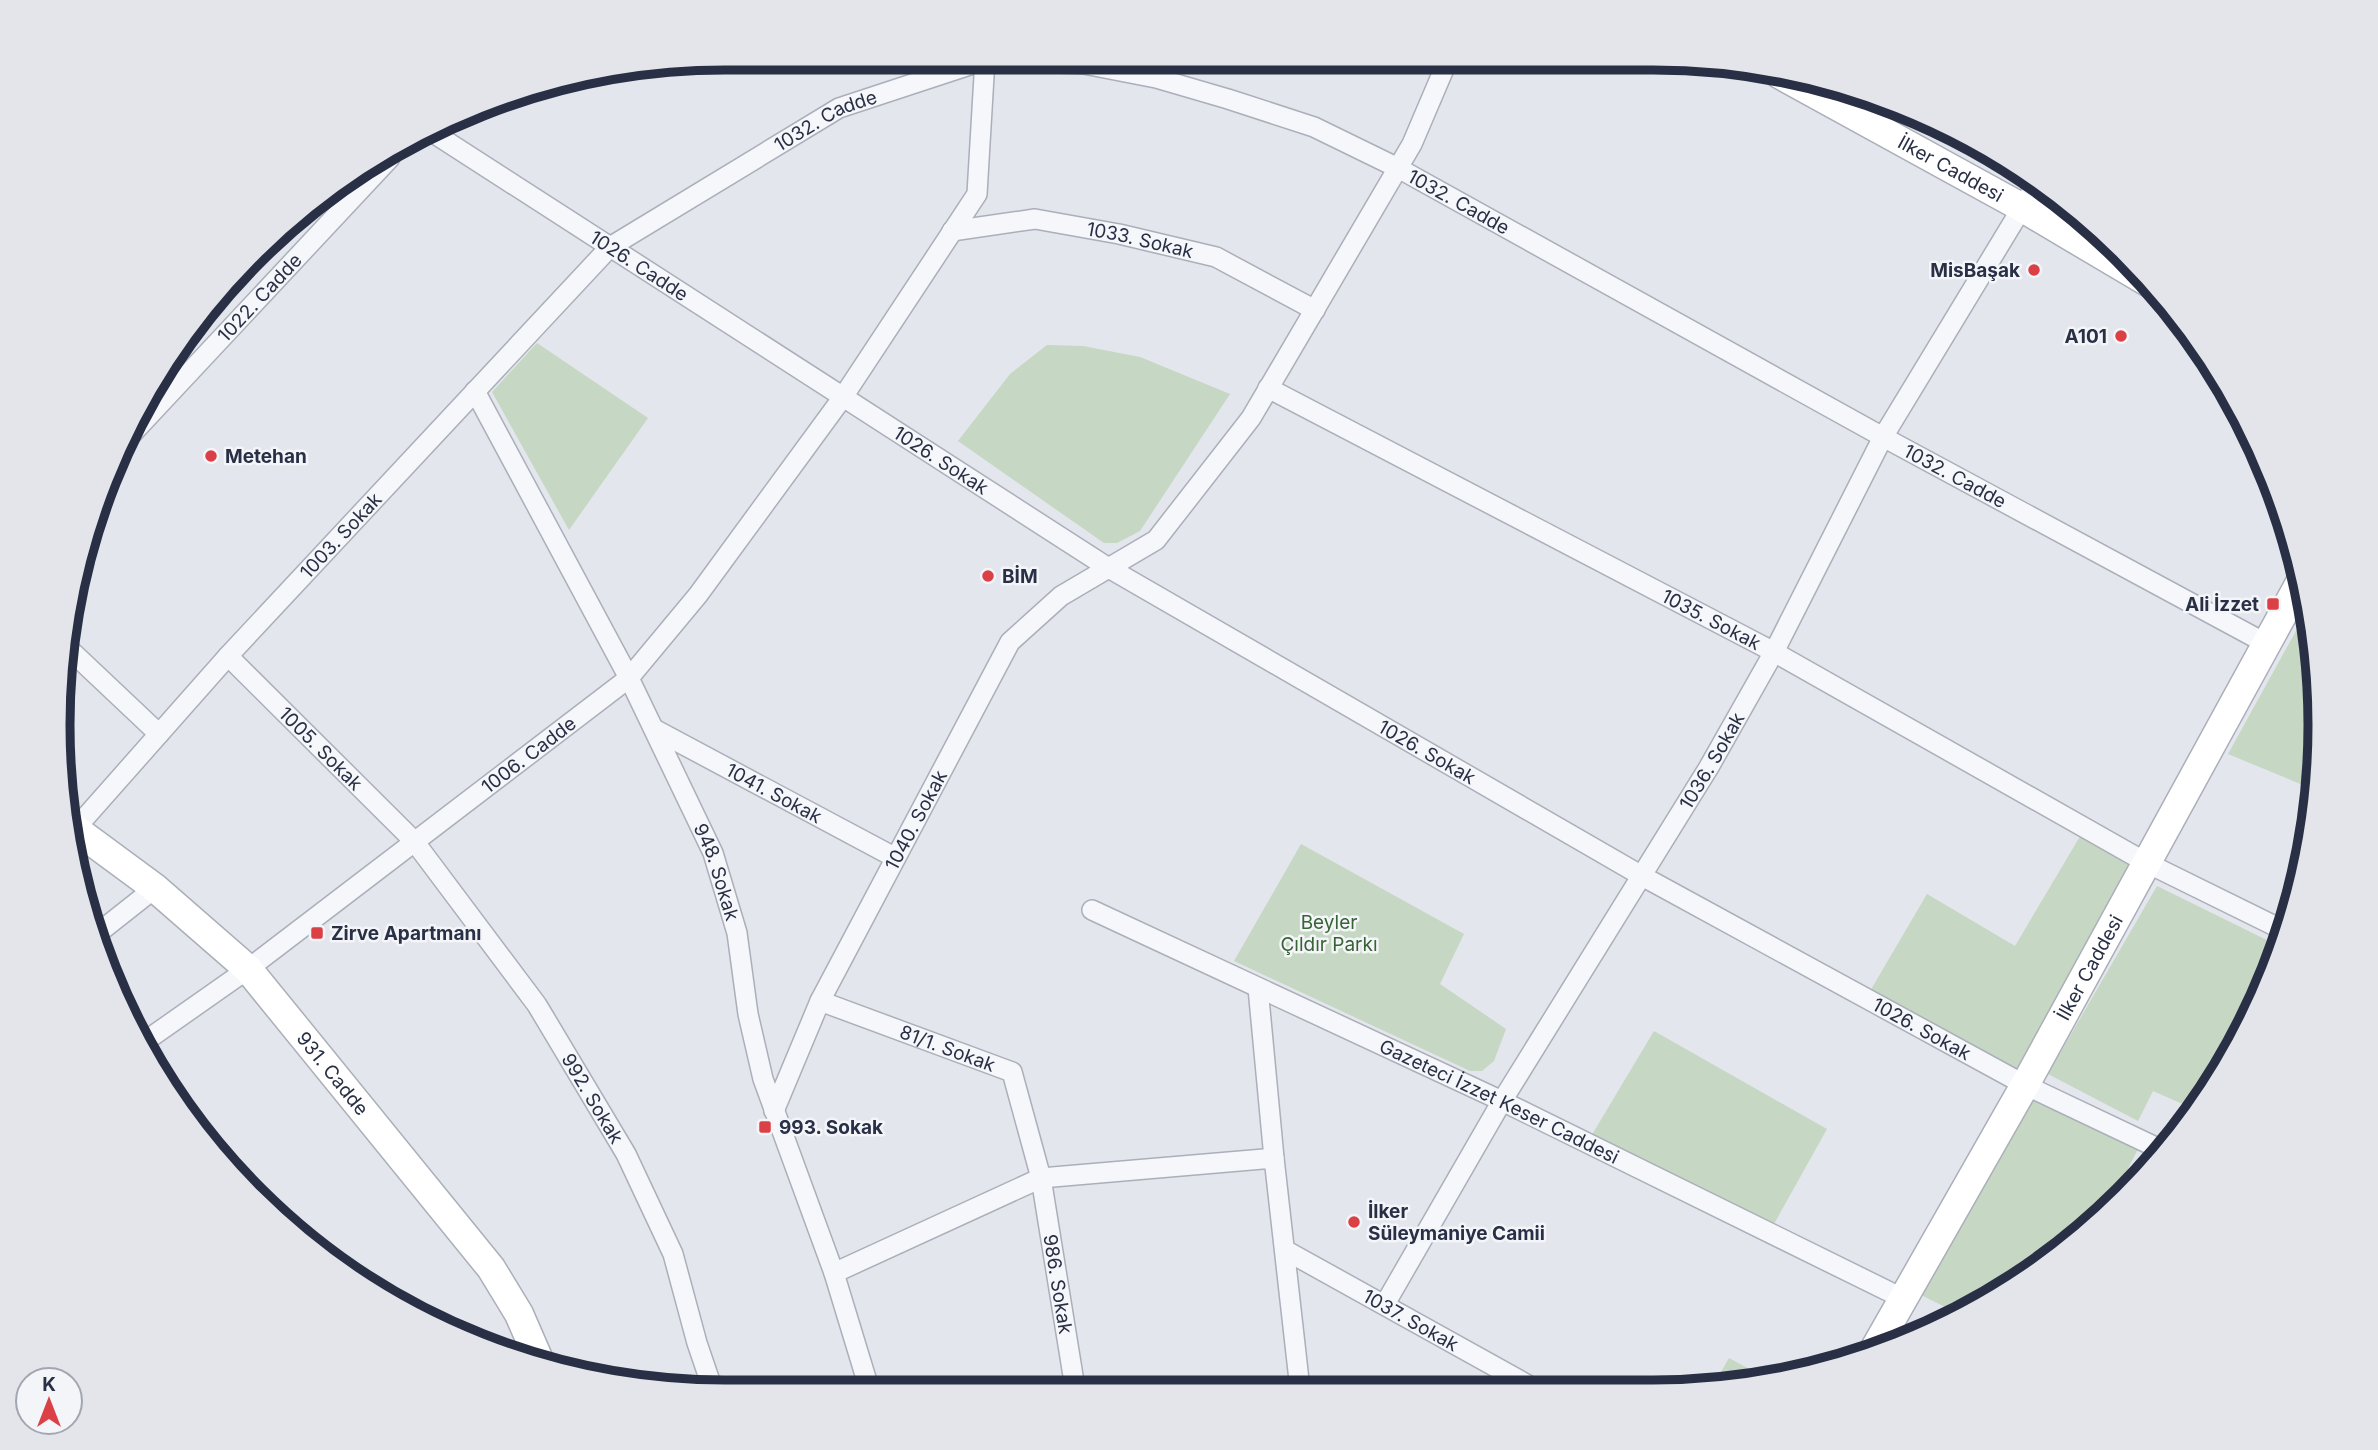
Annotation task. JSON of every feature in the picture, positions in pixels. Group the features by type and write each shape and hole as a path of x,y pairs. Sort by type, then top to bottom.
{"main road":[{"name":"İlker Caddesi","path":"1805,88 2021,207 2119,265"},
{"name":"İlker Caddesi","path":"1881,1339 2025,1085 2294,594"},
{"name":"931. Cadde","path":"80,832 155,888 248,969 491,1268 519,1314 535,1352"}],"street":[{"name":"1032. Cadde","path":"611,247 839,108 955,70"},
{"path":"844,397 977,194 984,70"},
{"name":"1032. Cadde","path":"1115,70 1156,78 1314,127 1398,168 1883,438 2267,644"},
{"name":"1040. Sokak","path":"774,1111 820,1001 1010,642 1060,596 1156,540 1251,418 1412,144 1444,70"},
{"name":"1026. Cadde","path":"439,136 844,397"},
{"name":"1022. Cadde","path":"146,420 381,168"},
{"name":"1036. Sokak","path":"1385,1304 1502,1101 1643,876 1774,652 1883,438 2032,191"},
{"name":"1033. Sokak","path":"952,231 1034,219 1119,234 1216,257 1315,310"},
{"name":"1003. Sokak","path":"78,825 228,656 611,247"},
{"name":"1035. Sokak","path":"1268,388 1774,652 2147,863 2276,927"},
{"name":"948. Sokak","path":"475,391 629,678 713,853 737,933 748,1014 763,1079 834,1273 867,1380"},
{"name":"1026. Sokak","path":"844,397 1107,567 1643,876 2025,1085 2154,1146"},
{"name":"1006. Cadde","path":"150,1038 248,969 629,678 698,595 844,397"},
{"path":"74,654 159,734"},
{"name":"1005. Sokak","path":"228,656 414,841"},
{"name":"1041. Sokak","path":"654,729 894,857"},
{"name":"992. Sokak","path":"414,841 537,1005 626,1154 673,1254 696,1343 709,1380"},
{"path":"103,929 155,888"},
{"name":"Gazeteci İzzet Keser Caddesi","path":"1092,910 1502,1101 1904,1299"},
{"path":"1258,988 1299,1380"},
{"name":"81/1. Sokak","path":"820,1001 1012,1072 1041,1178"},
{"path":"834,1273 1041,1178 1274,1157"},
{"name":"986. Sokak","path":"1041,1178 1074,1380"},
{"name":"1037. Sokak","path":"1285,1250 1519,1380"}],"green space":[{"path":"537,343 648,418 569,530 492,392"},
{"path":"1047,345 1083,346 1140,357 1230,394 1140,531 1117,543 1104,543 958,441 1010,374"},
{"path":"2299,624 2307,682 2305,786 2228,754"},
{"path":"2085,828 2147,863 2025,1085 1866,998 1927,894 2015,946"},
{"name":"Beyler Çıldır Parkı","path":"1301,844 1464,934 1440,984 1506,1029 1494,1061 1482,1071 1470,1071 1234,961"},
{"path":"2157,886 2271,942 2240,1015 2186,1106 2153,1091 2138,1121 2048,1074"},
{"path":"1654,1031 1827,1129 1769,1233 1587,1143"},
{"path":"2025,1085 2142,1141 2116,1188 2052,1245 2017,1270 1949,1309 1909,1289"},
{"path":"1729,1358 1753,1371 1738,1374 1719,1376"}],"place":[{"name":"MisBaşak","path":"2034,270"},
{"name":"A101","path":"2121,336"},
{"name":"Metehan","path":"211,456"},
{"name":"BİM","path":"988,576"},
{"name":"Ali İzzet","path":"2273,604"},
{"name":"Zirve Apartmanı","path":"317,933"},
{"name":"993. Sokak","path":"765,1127"},
{"name":"İlker Süleymaniye Camii","path":"1354,1222"}]}
